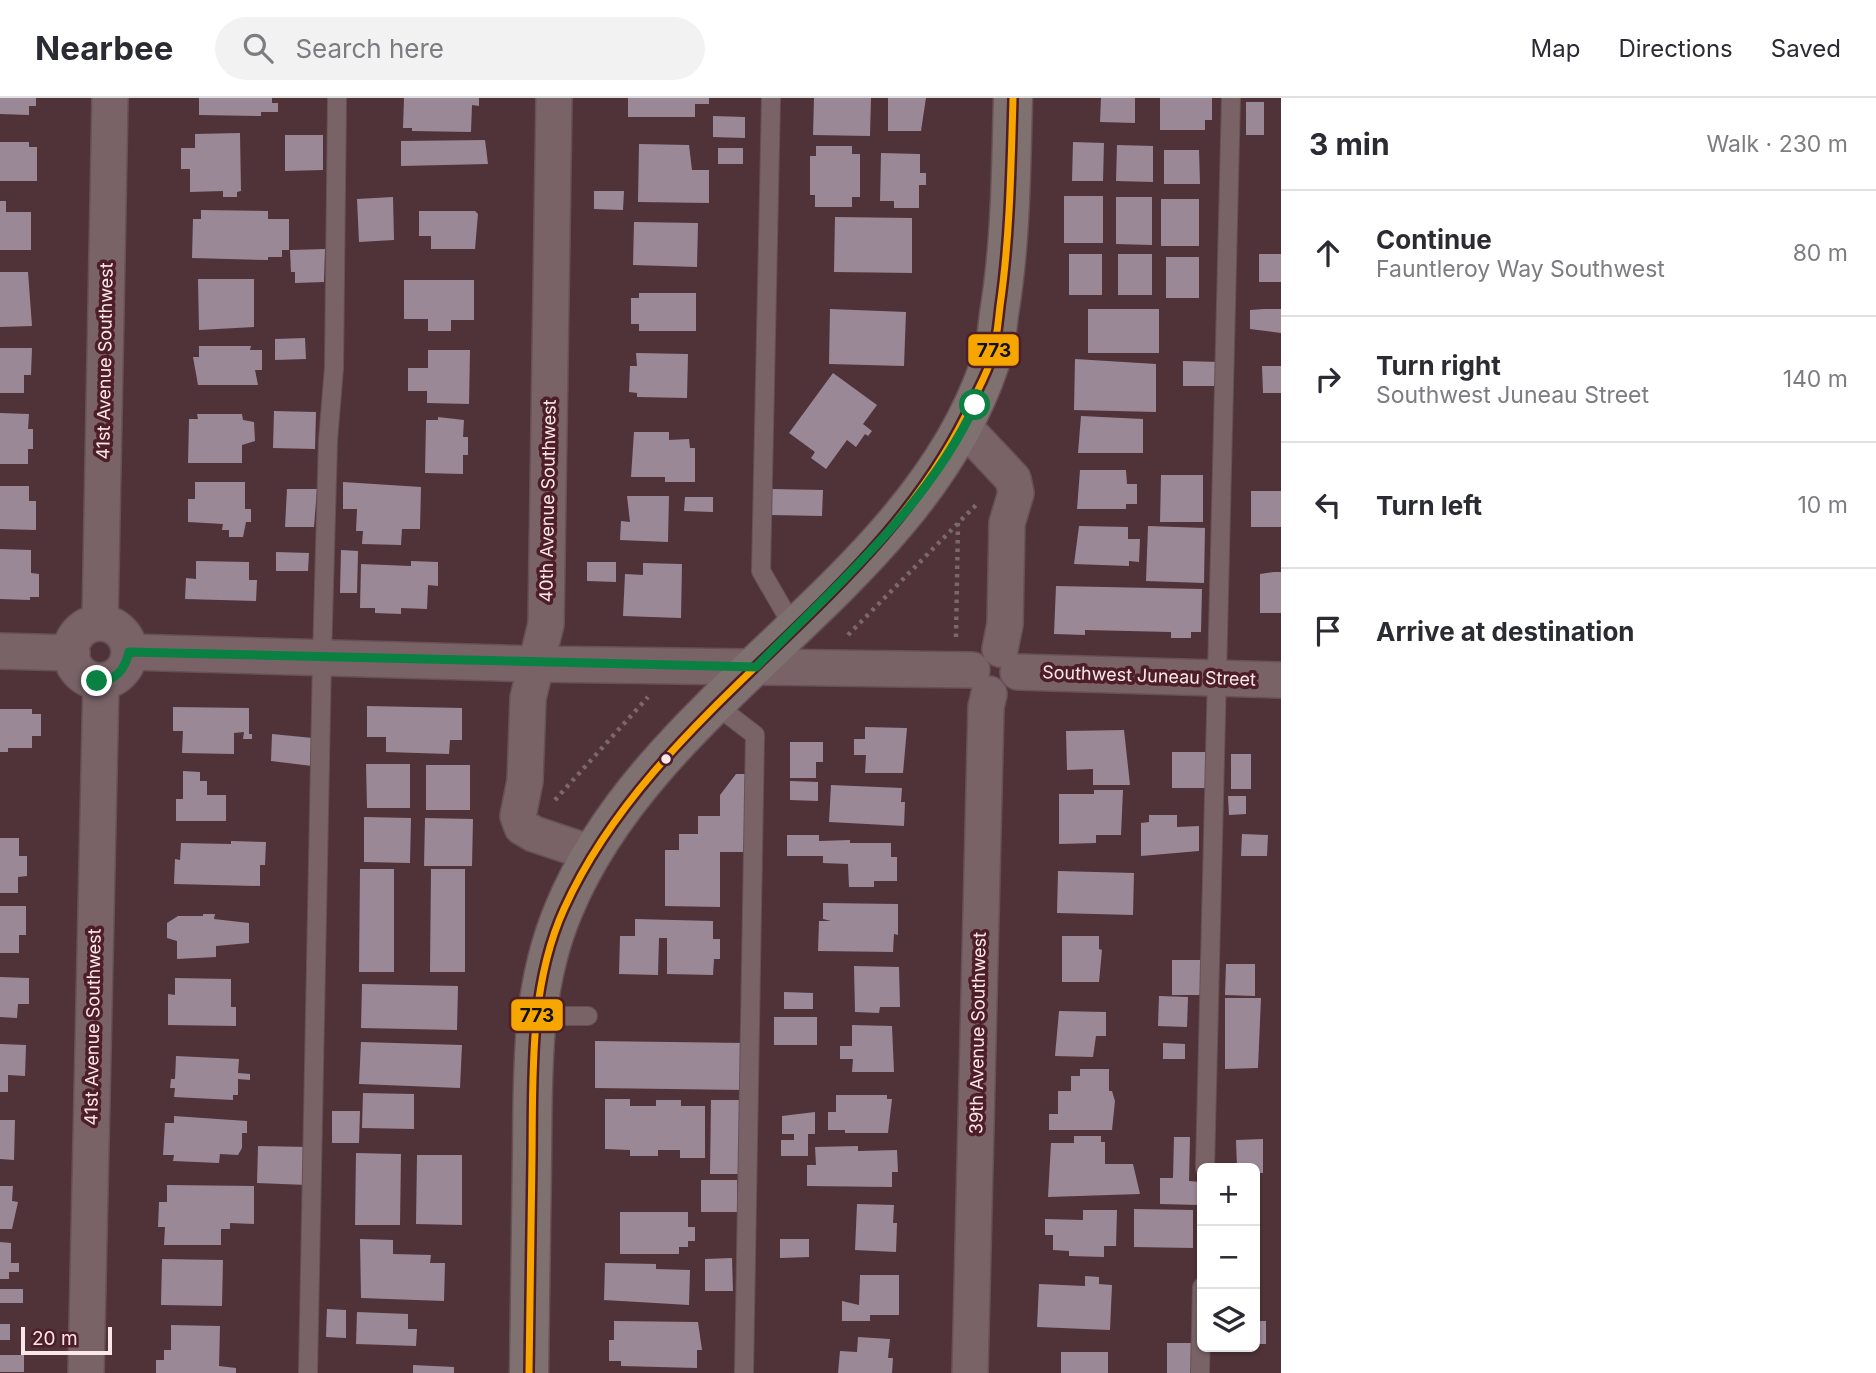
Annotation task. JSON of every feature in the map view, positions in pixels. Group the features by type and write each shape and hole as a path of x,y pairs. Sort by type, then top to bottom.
{"main road":[{"path":"529,1373 535,1016 544,965 564,906 591,853 621,807 716,705 899,519 964,427 992,359 1003,293 1010,230 1013,98"}],"street":[{"name":"41st Avenue Southwest","path":"100,623 110,98"},
{"name":"40th Avenue Southwest","path":"554,98 546,624 528,698 525,781 518,816 522,827 534,834 591,853"},
{"path":"129,652 537,664 756,667 980,682 979,654 1009,661 1005,624 1007,523 1016,493 1013,480 964,427"},
{"path":"100,623 115,627 123,634 129,652 122,671 101,682 81,674 72,653 78,633 100,623"},
{"path":"0,651 72,653"},
{"name":"Southwest Juneau Street","path":"1009,661 1214,678 1281,680"},
{"name":"41st Avenue Southwest","path":"86,1373 101,682"},
{"name":"39th Avenue Southwest","path":"970,1373 986,707 980,682"}],"lane":[{"path":"308,1373 322,658 328,440 334,368 337,98"},
{"path":"771,98 761,571 794,628"},
{"path":"1205,1163 1214,678 1231,98"},
{"path":"716,705 755,735 743,1017 744,1373"},
{"path":"535,1016 588,1016"},
{"path":"1200,1373 1202,1289"}],"path":[{"path":"841,639 848,636 984,497"},
{"path":"956,638 958,523"},
{"path":"552,804 573,777 650,696"}],"building":[{"path":"0,98 36,98 36,106 29,106 29,115 0,114"},
{"path":"199,98 272,98 272,103 278,103 278,112 261,112 261,116 199,115"},
{"path":"404,98 479,98 479,106 472,105 471,132 412,131 412,128 403,128"},
{"path":"628,98 709,98 709,104 695,104 695,117 628,117"},
{"path":"814,98 871,98 870,136 813,135"},
{"path":"888,98 926,98 921,131 888,131"},
{"path":"1101,98 1135,98 1135,123 1100,122"},
{"path":"1160,98 1212,98 1212,120 1205,120 1205,130 1160,130"},
{"path":"1246,102 1264,102 1264,135 1246,135"},
{"path":"713,116 745,117 745,138 713,137"},
{"path":"240,133 241,191 237,192 237,197 223,197 223,191 190,192 190,169 181,169 181,148 195,148 195,134"},
{"path":"285,135 323,135 323,170 285,171"},
{"path":"485,140 488,164 401,166 401,141"},
{"path":"0,142 29,142 29,147 37,147 37,181 0,181"},
{"path":"1073,142 1104,143 1103,181 1072,181"},
{"path":"639,144 689,145 692,170 709,170 709,203 638,202"},
{"path":"1117,145 1153,146 1153,182 1116,181"},
{"path":"816,146 852,146 852,154 860,154 860,197 852,197 852,207 815,207 815,195 810,195 810,156 816,156"},
{"path":"718,148 743,148 743,164 718,164"},
{"path":"1164,150 1199,150 1200,184 1164,184"},
{"path":"881,153 920,154 920,173 926,173 926,185 919,185 919,208 894,208 894,201 880,201"},
{"path":"594,191 624,191 623,210 594,209"},
{"path":"1064,196 1103,196 1103,243 1064,243"},
{"path":"393,197 394,240 359,242 357,199"},
{"path":"1116,197 1152,197 1152,245 1116,244"},
{"path":"1161,199 1199,199 1199,246 1161,246"},
{"path":"0,201 6,201 6,212 31,212 31,250 0,250"},
{"path":"201,210 268,211 268,219 289,219 289,250 282,250 282,257 268,257 268,260 192,258 193,219 201,219"},
{"path":"419,211 475,211 478,214 475,249 431,249 431,236 419,236"},
{"path":"835,217 912,218 912,273 834,272"},
{"path":"634,222 698,223 697,267 633,265"},
{"path":"325,249 324,282 295,283 295,272 291,272 290,250"},
{"path":"1069,254 1102,254 1102,295 1069,295"},
{"path":"1118,254 1152,254 1152,295 1118,295"},
{"path":"1259,254 1281,254 1281,282 1259,282"},
{"path":"1166,257 1199,257 1199,298 1166,298"},
{"path":"0,272 28,272 32,326 0,327"},
{"path":"198,279 254,279 254,327 199,330"},
{"path":"404,280 474,280 474,320 451,320 451,331 428,331 428,319 404,319"},
{"path":"639,293 696,293 696,331 639,331 639,324 631,324 631,298 639,298"},
{"path":"830,309 906,312 904,366 829,364"},
{"path":"1088,309 1159,309 1159,353 1088,353"},
{"path":"1281,309 1281,333 1250,329 1250,310"},
{"path":"305,338 306,359 275,360 275,339"},
{"path":"199,346 251,346 250,350 262,350 262,370 255,370 258,385 198,385 193,357 199,357"},
{"path":"0,348 32,348 31,375 24,375 24,393 0,393"},
{"path":"428,350 470,350 469,404 427,403 427,391 408,391 408,368 428,368"},
{"path":"636,353 688,354 687,398 637,397 637,393 629,392 630,366 637,366"},
{"path":"1075,359 1156,364 1156,412 1074,410"},
{"path":"1183,361 1221,362 1221,386 1183,386"},
{"path":"1262,366 1281,366 1281,393 1263,393"},
{"path":"833,373 877,405 863,424 872,431 868,436 865,434 856,447 847,440 826,469 811,458 815,452 789,433"},
{"path":"274,411 316,412 315,449 273,448"},
{"path":"0,413 29,414 28,429 33,429 33,449 28,449 28,464 0,464"},
{"path":"197,414 242,414 243,420 254,422 255,441 242,445 242,463 188,463 189,419 198,419"},
{"path":"1081,416 1143,419 1143,453 1078,453"},
{"path":"438,417 464,420 463,437 468,437 468,455 463,455 463,474 425,473 426,420 438,420"},
{"path":"634,432 669,432 669,440 689,439 690,448 695,448 695,482 665,482 665,477 631,477"},
{"path":"1080,470 1126,470 1127,484 1137,484 1137,504 1126,504 1126,509 1077,509"},
{"path":"1161,475 1203,475 1203,522 1160,522"},
{"path":"195,482 245,482 245,509 251,509 251,522 246,522 243,537 229,537 229,530 222,530 223,524 188,522 188,499 195,499"},
{"path":"343,482 421,487 420,529 402,529 401,545 362,544 363,531 356,531 357,509 343,509"},
{"path":"0,486 29,486 29,501 36,501 36,530 0,529"},
{"path":"287,489 317,489 314,527 285,527"},
{"path":"771,489 823,490 822,516 771,515"},
{"path":"1251,491 1281,491 1281,527 1251,527"},
{"path":"627,496 669,496 668,542 620,540 621,521 630,522"},
{"path":"685,497 713,497 713,512 684,511"},
{"path":"1079,526 1128,527 1128,539 1140,539 1139,562 1129,561 1129,566 1074,564"},
{"path":"1148,526 1205,528 1204,583 1146,581"},
{"path":"0,549 31,550 31,573 39,574 39,597 30,597 30,600 0,599"},
{"path":"341,550 358,551 357,593 340,593"},
{"path":"276,552 309,553 308,571 276,571"},
{"path":"196,561 249,562 249,580 257,580 256,601 185,599 186,578 196,579"},
{"path":"411,561 438,562 438,586 428,585 427,609 401,608 401,614 375,613 375,608 360,608 361,564 411,566"},
{"path":"587,562 616,562 616,582 587,581"},
{"path":"643,563 682,564 681,618 623,616 625,574 643,575"},
{"path":"1281,572 1281,613 1260,613 1260,574"},
{"path":"1056,586 1202,589 1201,632 1191,632 1191,638 1171,638 1171,632 1085,630 1085,635 1054,634"},
{"path":"367,706 462,708 462,740 450,740 449,754 386,752 386,737 367,737"},
{"path":"173,707 249,708 249,734 252,734 252,739 243,739 244,732 234,733 234,754 182,753 183,731 173,731"},
{"path":"0,709 32,709 32,714 41,714 41,736 32,736 32,748 8,748 8,752 0,752"},
{"path":"865,727 907,728 903,773 865,773 866,755 854,755 854,739 865,739"},
{"path":"1124,730 1130,785 1093,785 1093,769 1067,770 1066,731"},
{"path":"272,734 313,738 312,766 271,761"},
{"path":"790,742 823,742 823,762 816,762 816,778 790,778"},
{"path":"1172,752 1206,752 1206,788 1172,788"},
{"path":"1231,754 1251,754 1251,789 1231,789"},
{"path":"366,764 410,764 410,808 367,808"},
{"path":"426,765 470,765 470,810 426,810"},
{"path":"183,771 200,772 200,781 207,781 207,795 226,795 226,821 176,821 176,799 183,799"},
{"path":"736,774 745,774 745,852 720,852 720,907 665,906 665,850 679,850 679,834 698,834 698,816 720,816 720,795"},
{"path":"790,781 818,782 818,801 790,800"},
{"path":"831,785 902,788 901,802 905,802 904,826 829,822"},
{"path":"1094,790 1123,790 1121,835 1096,835 1096,843 1059,844 1059,794 1094,794"},
{"path":"1228,796 1246,796 1246,814 1229,815"},
{"path":"1149,815 1177,815 1177,827 1199,826 1199,851 1141,856 1141,823 1149,822"},
{"path":"364,817 411,818 410,863 364,862"},
{"path":"425,818 473,819 472,866 424,866"},
{"path":"1242,834 1268,835 1267,856 1241,856"},
{"path":"787,835 819,835 819,841 891,843 891,857 897,857 897,881 874,881 874,887 849,887 848,864 823,863 823,856 787,856"},
{"path":"0,838 19,838 19,856 27,856 27,876 18,877 18,893 0,893"},
{"path":"231,841 266,842 265,865 260,865 260,886 174,884 175,859 180,860 181,843 231,844"},
{"path":"360,869 394,869 394,972 359,972"},
{"path":"431,869 465,869 465,972 430,972"},
{"path":"1058,871 1134,873 1133,915 1057,913"},
{"path":"823,903 898,904 898,935 894,934 893,952 818,951 819,921 831,921 823,919"},
{"path":"0,906 26,906 26,935 19,935 19,953 0,953"},
{"path":"215,914 214,919 249,923 249,943 216,946 216,957 177,959 177,941 167,938 167,923 178,916"},
{"path":"635,919 713,921 713,939 720,939 720,959 714,959 713,975 667,974 667,938 659,938 658,975 619,974 620,936 635,936"},
{"path":"1062,936 1099,936 1099,949 1102,950 1099,982 1062,982"},
{"path":"1172,960 1201,960 1201,995 1172,995"},
{"path":"1226,964 1255,964 1255,996 1225,995"},
{"path":"854,966 899,967 900,1007 880,1007 879,1013 855,1012"},
{"path":"0,977 29,978 29,1004 18,1004 17,1018 0,1017"},
{"path":"175,978 231,979 231,1007 236,1007 236,1026 168,1025 168,994 175,995"},
{"path":"362,984 458,986 457,1030 361,1028"},
{"path":"784,992 813,993 813,1009 784,1009"},
{"path":"1159,996 1188,997 1187,1027 1158,1026"},
{"path":"1225,998 1261,998 1258,1068 1225,1069"},
{"path":"1059,1011 1106,1012 1106,1036 1096,1036 1093,1057 1055,1056"},
{"path":"774,1017 817,1017 817,1045 774,1045"},
{"path":"852,1025 892,1026 894,1072 852,1072 853,1059 840,1059 840,1046 852,1046"},
{"path":"595,1041 746,1043 745,1090 595,1088"},
{"path":"361,1042 462,1045 460,1088 359,1084"},
{"path":"1163,1043 1185,1044 1185,1059 1163,1059"},
{"path":"0,1044 26,1045 25,1076 8,1075 8,1092 0,1092"},
{"path":"176,1056 239,1059 238,1073 250,1074 250,1080 238,1079 238,1095 233,1095 233,1100 174,1097 175,1088 170,1088 171,1079 175,1079"},
{"path":"1080,1069 1109,1069 1109,1091 1112,1091 1115,1101 1112,1130 1049,1130 1049,1114 1058,1114 1058,1091 1071,1091 1071,1076 1080,1076"},
{"path":"363,1093 414,1094 414,1129 362,1128"},
{"path":"836,1095 887,1095 887,1099 892,1099 888,1133 845,1133 845,1130 828,1130 828,1112 836,1112"},
{"path":"605,1099 630,1099 630,1106 656,1106 656,1100 681,1100 681,1106 705,1106 705,1158 680,1158 680,1150 658,1150 658,1156 630,1156 630,1150 605,1149"},
{"path":"711,1100 744,1100 742,1174 710,1174"},
{"path":"332,1111 360,1111 359,1143 332,1143"},
{"path":"815,1112 815,1134 808,1134 808,1156 781,1156 781,1140 794,1140 794,1134 782,1134 782,1116"},
{"path":"174,1116 247,1121 247,1133 242,1133 242,1148 238,1155 220,1154 219,1163 173,1161 174,1155 163,1155 165,1123 174,1123"},
{"path":"0,1120 15,1120 14,1160 0,1159"},
{"path":"1074,1136 1101,1136 1101,1142 1105,1142 1105,1164 1133,1164 1140,1194 1048,1197 1051,1143 1074,1143"},
{"path":"1174,1137 1190,1137 1189,1181 1197,1182 1197,1205 1160,1204 1160,1178 1173,1178"},
{"path":"1263,1139 1263,1173 1260,1173 1260,1163 1237,1163 1236,1140"},
{"path":"258,1146 308,1147 307,1185 257,1183"},
{"path":"858,1146 858,1151 897,1150 898,1172 892,1172 892,1187 807,1186 807,1165 816,1165 815,1147"},
{"path":"356,1153 401,1154 400,1225 355,1225"},
{"path":"417,1155 462,1155 462,1225 416,1224"},
{"path":"701,1180 737,1180 737,1212 701,1212"},
{"path":"167,1185 254,1186 254,1224 230,1223 230,1229 221,1229 221,1245 164,1245 165,1227 158,1227 159,1202 167,1202"},
{"path":"0,1186 13,1186 12,1201 18,1202 12,1229 0,1229"},
{"path":"857,1204 894,1205 893,1223 897,1223 896,1252 855,1250"},
{"path":"1134,1209 1193,1210 1193,1248 1134,1247"},
{"path":"1083,1210 1117,1210 1116,1246 1104,1246 1104,1257 1069,1256 1069,1251 1053,1250 1053,1235 1045,1235 1045,1219 1083,1220"},
{"path":"620,1212 688,1212 688,1227 695,1227 695,1241 688,1241 688,1247 679,1247 679,1254 620,1254"},
{"path":"360,1239 393,1240 393,1254 431,1255 430,1263 445,1263 444,1301 361,1298"},
{"path":"780,1239 809,1239 809,1257 780,1258"},
{"path":"0,1242 11,1243 11,1263 19,1263 19,1272 9,1272 9,1279 0,1279"},
{"path":"732,1258 733,1291 705,1291 705,1259"},
{"path":"162,1259 223,1260 222,1306 161,1305"},
{"path":"605,1263 656,1264 656,1269 690,1270 689,1305 604,1300"},
{"path":"860,1275 899,1275 899,1315 870,1315 870,1321 842,1321 842,1301 859,1305"},
{"path":"1085,1276 1099,1277 1099,1284 1112,1285 1110,1330 1037,1327 1039,1284 1085,1286"},
{"path":"0,1289 23,1289 23,1303 0,1303"},
{"path":"327,1309 346,1310 346,1338 326,1337"},
{"path":"357,1312 408,1314 408,1329 417,1329 416,1346 356,1344"},
{"path":"614,1321 698,1322 702,1350 697,1350 697,1368 621,1366 621,1361 609,1361 609,1340 614,1340"},
{"path":"1260,1321 1266,1321 1266,1344 1260,1344"},
{"path":"0,1324 10,1324 10,1340 0,1340"},
{"path":"171,1325 220,1326 219,1366 236,1368 236,1373 156,1373 156,1360 164,1360 164,1350 171,1350"},
{"path":"858,1337 890,1339 888,1358 893,1358 892,1373 838,1373 840,1351 857,1352"},
{"path":"1167,1343 1196,1343 1196,1373 1167,1373"},
{"path":"1061,1352 1108,1352 1108,1373 1061,1373"},
{"path":"0,1355 24,1355 24,1372 0,1372"},
{"path":"413,1365 454,1367 454,1373 413,1373"}],"transit line":[{"name":"773","path":"529,1373 535,1031 544,969 564,909 604,837 654,772 709,712 827,597 882,538 932,473 972,402 986,374 997,331 1008,228 1013,98"}],"route":[{"path":"97,681 115,677 122,671 129,652 537,664 756,667 899,519 959,439 975,405"}]}
